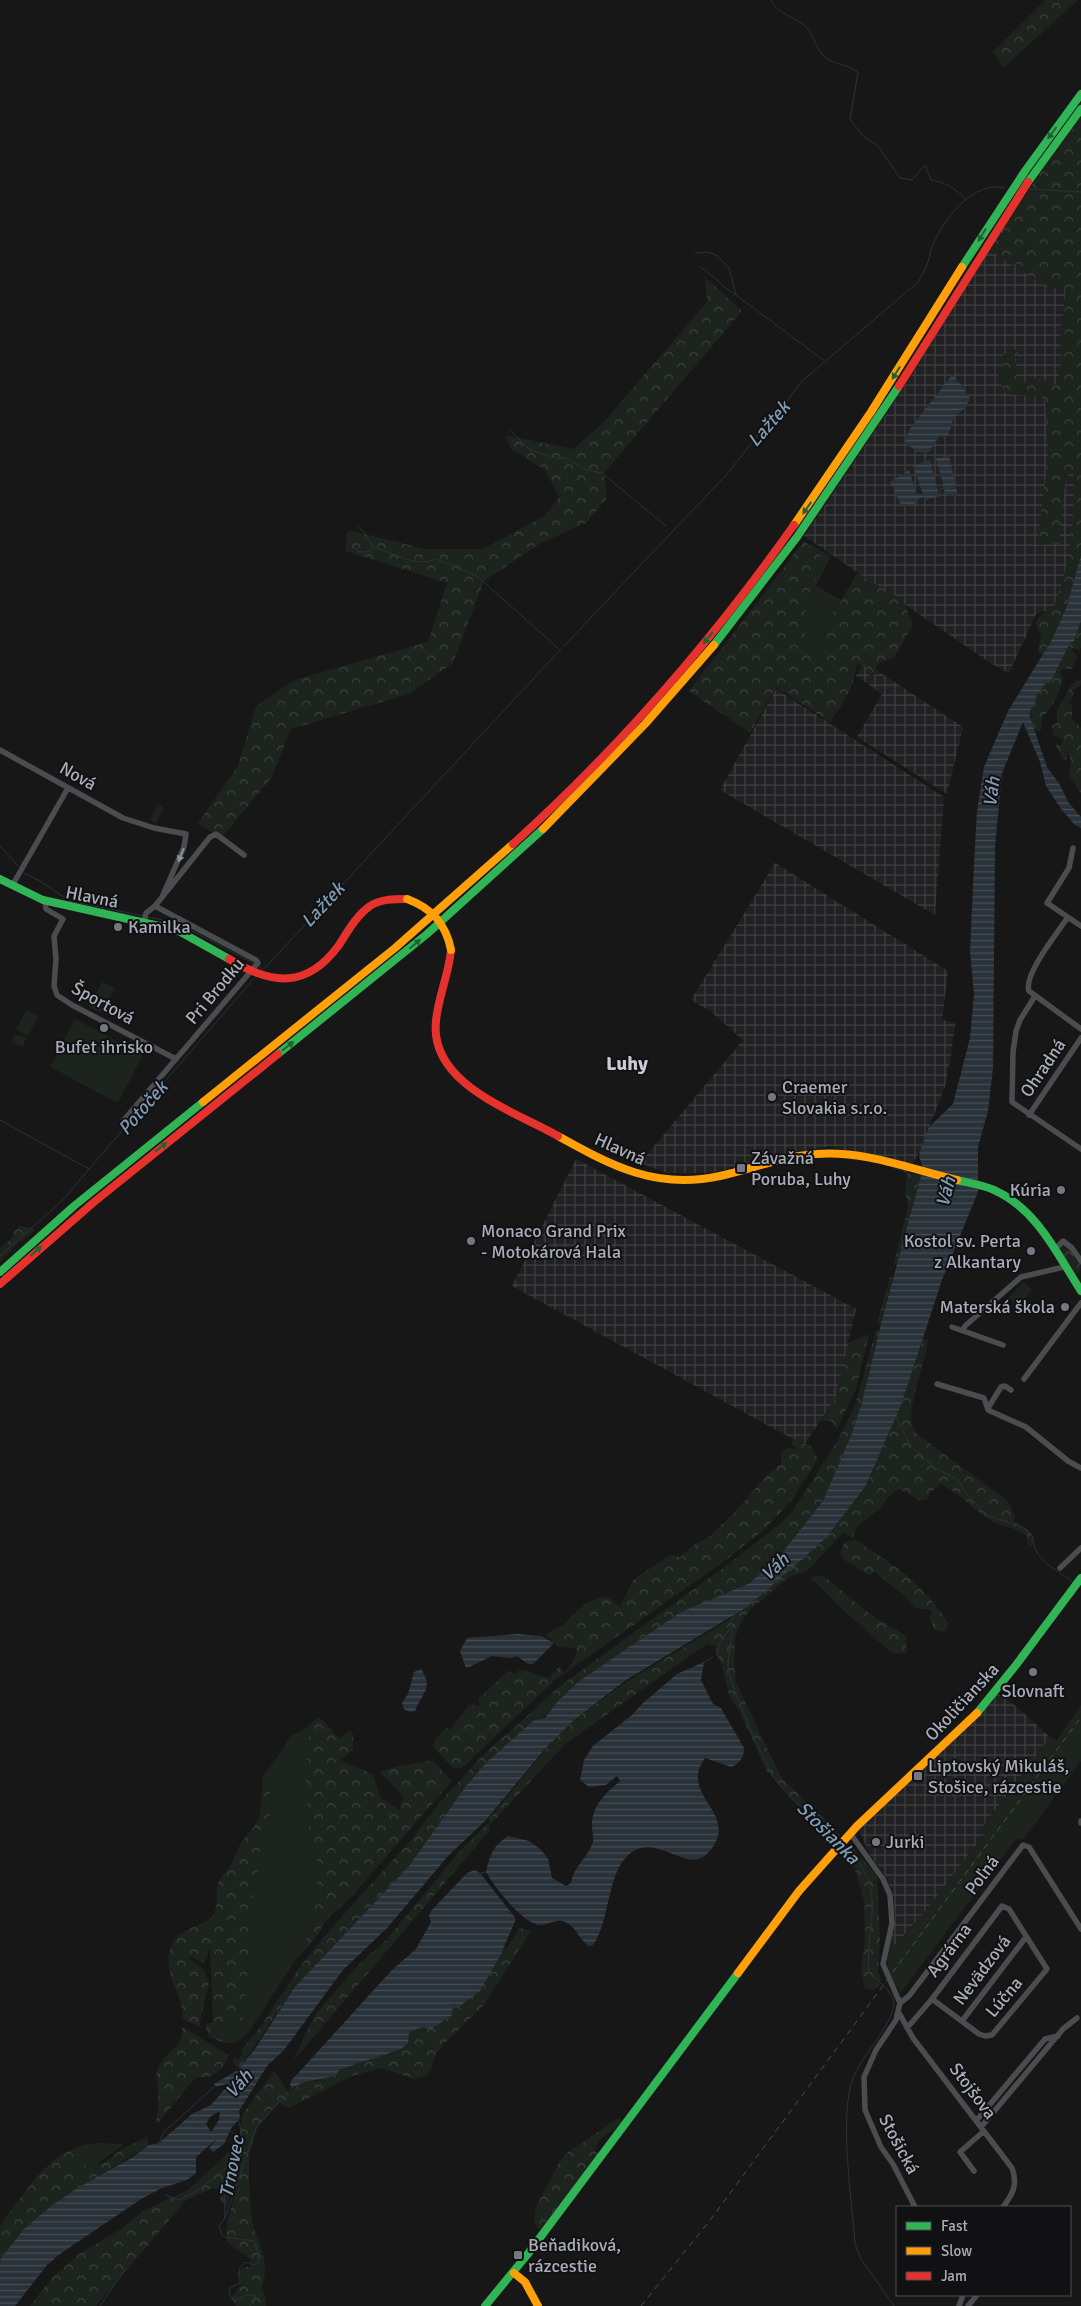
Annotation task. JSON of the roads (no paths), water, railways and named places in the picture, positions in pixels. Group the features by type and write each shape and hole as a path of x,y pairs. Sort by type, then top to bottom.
{"main road":[{"path":"0,1272 116,1172 422,926 526,833 617,742 700,648 780,546 873,409 1009,194 1081,94"},
{"path":"0,1284 130,1172 426,935 532,840 622,750 712,647 810,520 1018,197 1081,109"},
{"name":"Hlavná","path":"0,879 45,901 66,908 145,918 178,931 256,970 283,980 306,976 322,966 354,920 370,906 385,899 407,899 423,905 439,918 448,934 450,950 449,970 438,1008 435,1029 440,1051 452,1070 463,1082 481,1094 615,1165 649,1178 689,1180 811,1155 831,1153 863,1157 984,1187 1003,1194 1019,1204 1033,1219 1064,1267 1078,1279 1081,1291"},
{"name":"Okoličianska","path":"486,2306 514,2273 813,1874 850,1833 977,1712 1016,1665 1078,1582"},
{"path":"514,2273 525,2282 538,2306"}],"street":[{"name":"Nová","path":"0,750 123,818 143,825 186,834 186,842 162,897"},
{"path":"12,886 68,788"},
{"path":"145,918 203,843 216,834 244,855"},
{"path":"1073,848 1069,868 1047,903 1081,926"},
{"name":"Športová","path":"45,901 46,909 63,919 54,936 55,991 61,999 176,1059"},
{"name":"Pri Brodku","path":"123,1121 256,970 256,960 155,906"},
{"path":"1068,917 1028,980 1028,989 1081,1030"},
{"path":"1035,996 1018,1023 1013,1052 1012,1102 1081,1149"},
{"name":"Ohradná","path":"1029,1115 1081,1038"},
{"path":"1054,1250 1063,1241 1072,1248 1081,1261"},
{"path":"963,1330 965,1326 1021,1277 1064,1267"},
{"path":"1024,1379 1081,1303"},
{"path":"952,1327 1003,1345"},
{"path":"937,1384 982,1397 986,1400 988,1408 997,1415 1026,1427 1068,1461 1081,1468"},
{"path":"988,1408 1001,1387 1005,1386 1011,1390"},
{"path":"1060,1568 1081,1548"},
{"path":"850,1833 883,1880 890,1894 892,1923 883,1964 900,2003 899,2013"},
{"name":"Poľná","path":"900,2003 909,1996 1022,1845 1029,1847 1081,1929"},
{"name":"Agrárna","path":"907,2028 1002,1906 1009,1909 1047,1969"},
{"name":"Nevädzová","path":"962,2021 1026,1937"},
{"name":"Lúčna","path":"932,1998 982,2036 992,2035 1047,1969"},
{"name":"Stojšova","path":"899,2013 907,2028 1012,2168 1015,2179 1014,2190 1004,2206"},
{"name":"Stošická","path":"899,2013 872,2057 864,2078 863,2098 872,2129 898,2173 914,2206"},
{"path":"974,2172 960,2152 982,2129 1058,2036 1077,2018"},
{"path":"976,2121 1045,2039 1058,2036"},
{"path":"968,2306 976,2296"}],"water":[{"path":"953,374 970,398 965,407 955,417 945,440 941,434 929,452 917,452 905,442 909,430"},
{"path":"949,456 958,496 946,496 936,458"},
{"path":"930,460 939,496 925,500 924,497 918,499 917,503 902,507 890,482 909,470 917,495 923,494 913,466"},
{"name":"Váh","path":"1081,556 1081,621 1074,641 1069,645 1050,683 1046,683 1036,696 1035,705 1030,710 1030,717 1047,767 1060,785 1068,802 1081,817 1081,828 1074,824 1061,809 1046,786 1040,762 1023,722 1002,773 995,847 993,1068 988,1111 978,1147 978,1192 942,1280 901,1405 865,1487 826,1538 747,1607 626,1680 574,1720 544,1750 486,1820 449,1855 387,1928 343,1970 284,2050 267,2066 239,2111 240,2118 232,2127 224,2144 213,2152 209,2148 218,2138 196,2157 196,2173 187,2180 162,2188 141,2199 60,2254 47,2265 15,2306 0,2306 0,2260 24,2229 51,2206 76,2189 133,2157 149,2145 159,2143 192,2114 211,2105 230,2083 216,2087 214,2084 238,2070 255,2049 294,1988 409,1866 467,1785 486,1763 534,1720 545,1718 558,1701 578,1682 681,1612 750,1583 782,1553 823,1501 852,1433 862,1402 923,1168 919,1156 920,1151 929,1127 953,1104 970,1038 974,994 970,951 974,865 977,811 984,767 1008,711 1050,643 1066,609","holes":["220,2111 219,2120 211,2132 206,2124 210,2117"]},
{"path":"518,1634 541,1636 554,1643 533,1664 528,1664 517,1656 511,1658 492,1656 466,1668 460,1651 467,1638"},
{"path":"704,1662 701,1680 713,1704 721,1708 744,1748 739,1762 731,1767 705,1758 699,1771 698,1783 718,1824 718,1835 712,1848 703,1857 694,1859 654,1848 643,1848 632,1852 617,1871 599,1935 593,1945 589,1946 565,1922 558,1921 539,1925 524,1918 502,1895 486,1872 496,1847 508,1836 529,1841 548,1858 552,1878 566,1886 571,1883 574,1873 593,1843 592,1826 594,1812 600,1800 620,1781 617,1776 606,1785 589,1787 580,1780 584,1760 593,1746 632,1715 677,1674"},
{"path":"421,1669 427,1681 426,1690 415,1711 410,1712 404,1709 402,1703 408,1694 414,1672"},
{"path":"475,1870 480,1873 516,1919 500,1956 480,1991 460,2006 455,2004 452,2009 452,2015 431,2029 423,2027 409,2032 408,2043 401,2049 339,2070 336,2075 292,2088 290,2085 291,2081 392,1970 416,1949 431,1922 429,1916 431,1911 467,1873"}],"waterway":[{"path":"771,0 777,9 807,28 824,57 858,72 850,119 862,135 878,146 900,178 912,180 925,165 931,180 941,182 950,187 966,200"},
{"name":"Lažtek","path":"564,646 727,474 776,412 785,408 787,401 801,382 917,283 927,265 940,230 955,210 973,194 983,189 1005,188"},
{"path":"1030,189 1081,192"},
{"path":"695,253 708,252 716,255 729,268 736,295 823,360"},
{"path":"700,267 736,295"},
{"path":"511,431 528,448 534,451 559,459 565,458 587,470 602,473 666,526"},
{"path":"939,496 940,489 944,488"},
{"path":"358,527 365,533 374,548 412,561 420,562 436,559 477,576 559,649"},
{"path":"352,545 359,552 373,549"},
{"name":"Lažtek","path":"259,966 263,970 561,649"},
{"name":"Lažtek","path":"0,846 19,867"},
{"name":"Lažtek","path":"24,873 70,901 144,916"},
{"name":"Lažtek","path":"148,917 177,923 255,964"},
{"name":"Potoček","path":"0,1120 89,1169 256,976"},
{"path":"0,1256 62,1201 89,1169"},
{"path":"896,1415 911,1446 936,1469 957,1479 966,1493 986,1515 1027,1530 1033,1537 1034,1545 1041,1558 1073,1582"},
{"name":"Stošianka","path":"735,1614 732,1621 728,1666 741,1707 757,1745 772,1775 784,1791 839,1841"},
{"path":"717,1655 719,1644 731,1627"},
{"path":"703,1663 713,1657"},
{"name":"Stošianka","path":"844,1846 858,1862 867,1877 871,1891 869,1972 888,1990 894,2000 889,2020 861,2063 851,2084 847,2121 848,2163 855,2244 861,2259 894,2306"},
{"path":"479,1874 486,1872"},
{"name":"Váh","path":"159,2144 163,2133 216,2085"},
{"path":"225,2218 257,2126 292,2088"},
{"name":"Trnovec","path":"238,2119 241,2130 241,2143 224,2188 225,2218 219,2226 222,2235 225,2237 254,2241 259,2256 258,2263 254,2265 246,2262 243,2264 239,2271 240,2283 230,2288 229,2296 235,2301 246,2295 255,2295 254,2302 249,2306"},
{"path":"166,2195 179,2200 198,2190 226,2168 238,2142 231,2131"},
{"path":"100,2306 126,2268"}],"railway":[{"path":"641,2306 711,2219 1081,1717"}],"place":[{"name":"Kamilka","path":"118,927"},
{"name":"Bufet ihrisko","path":"104,1028"},
{"name":"Craemer Slovakia s.r.o.","path":"772,1097"},
{"name":"Závažná Poruba, Luhy","path":"741,1168"},
{"name":"Kúria","path":"1061,1190"},
{"name":"Monaco Grand Prix - Motokárová Hala","path":"471,1241"},
{"name":"Kostol sv. Perta z Alkantary","path":"1031,1251"},
{"name":"Materská škola","path":"1065,1307"},
{"name":"Slovnaft","path":"1033,1672"},
{"name":"Liptovský Mikuláš, Stošice, rázcestie","path":"918,1776"},
{"name":"Jurki","path":"876,1842"},
{"name":"Beňadiková, rázcestie","path":"518,2255"}],"district":[{"name":"Luhy","path":"627,1063"}]}
